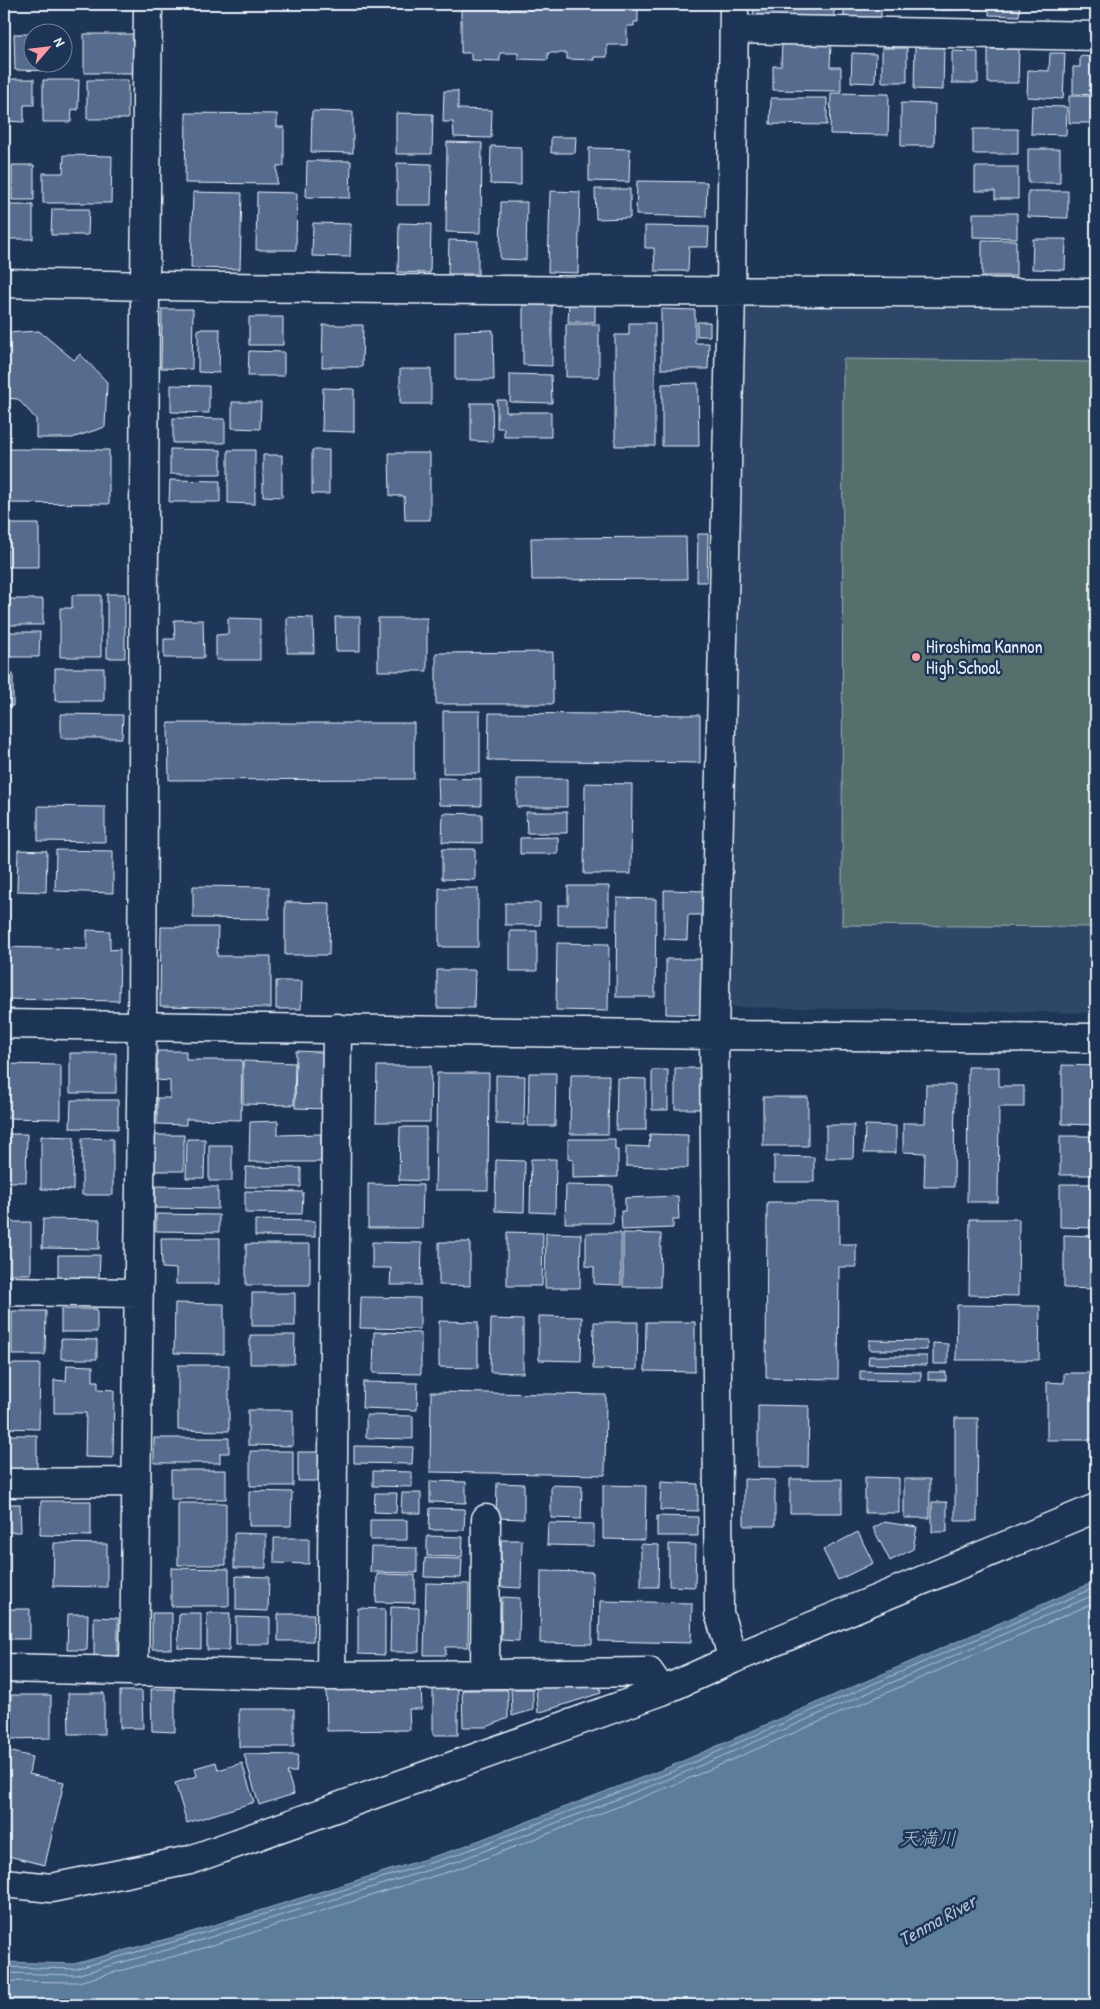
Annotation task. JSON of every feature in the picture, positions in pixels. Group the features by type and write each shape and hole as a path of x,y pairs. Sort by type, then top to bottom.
{"street":[{"path":"134,1672 142,1026 148,4"},
{"path":"733,1659 719,1613 714,1035 731,291 734,16 1096,36"},
{"path":"4,283 145,286 1096,293"},
{"path":"4,1024 714,1035 1096,1038"},
{"path":"331,1676 337,1028"},
{"path":"4,1291 138,1293"},
{"path":"4,1482 136,1482"},
{"path":"4,1883 51,1888 190,1860 662,1691 733,1659 1096,1508"},
{"path":"485,1674 486,1519"},
{"path":"4,1668 331,1676 649,1672 662,1691"}],"shaded area":[{"name":"Hiroshima Kannon High School","path":"744,302 1096,306 1096,1013 728,1007"}],"green space":[{"path":"843,359 1096,362 1096,927 842,925"}],"water":[{"name":"天満川","path":"1096,1581 1096,2005 4,2005 4,1962 74,1964 185,1934 454,1850 669,1767"}],"building":[{"path":"558,4 558,6 535,5"},
{"path":"754,4 834,4 834,20 753,18"},
{"path":"844,4 881,4 881,19 844,19"},
{"path":"941,4 980,4 980,9 941,10"},
{"path":"989,4 1020,4 1019,16 989,15"},
{"path":"461,9 638,9 638,22 634,22 634,26 627,26 627,45 607,45 607,57 594,57 594,60 567,59 567,53 548,53 548,60 518,59 518,53 500,53 500,61 471,60 471,53 461,53"},
{"path":"14,34 22,34 22,70 15,70"},
{"path":"84,34 133,34 133,73 84,73"},
{"path":"782,43 831,44 830,67 841,67 841,91 773,90 773,66 781,66"},
{"path":"915,47 944,47 943,90 914,89"},
{"path":"882,48 907,48 907,82 882,82"},
{"path":"988,49 1019,49 1018,83 988,83"},
{"path":"952,51 978,52 978,83 952,83"},
{"path":"852,53 876,54 875,83 851,82"},
{"path":"1050,53 1065,53 1063,99 1027,97 1028,70 1049,71"},
{"path":"1080,56 1096,57 1096,95 1073,94 1073,67 1080,67"},
{"path":"4,79 34,79 34,105 24,105 24,122 4,121"},
{"path":"43,80 79,80 78,110 72,109 71,122 43,122"},
{"path":"87,80 128,80 128,119 87,119"},
{"path":"444,91 458,91 458,109 492,110 491,138 454,137 453,122 443,122"},
{"path":"831,93 889,94 888,135 830,134"},
{"path":"1069,96 1091,96 1092,123 1069,123"},
{"path":"771,98 827,98 827,125 770,124"},
{"path":"901,103 935,104 934,146 901,146"},
{"path":"1032,106 1067,107 1066,135 1031,134"},
{"path":"312,111 353,112 353,153 311,152"},
{"path":"186,113 277,114 277,127 284,127 284,166 277,166 277,184 185,183"},
{"path":"396,113 433,114 432,154 396,154"},
{"path":"973,129 1018,129 1018,154 973,154"},
{"path":"551,137 576,137 575,153 551,153"},
{"path":"447,142 482,143 481,233 446,232"},
{"path":"491,146 521,147 521,185 490,184"},
{"path":"589,148 630,149 629,182 589,181"},
{"path":"1028,149 1060,149 1060,183 1028,183"},
{"path":"64,155 112,156 111,203 43,203 43,173 63,173"},
{"path":"307,161 351,161 350,198 306,197"},
{"path":"397,163 432,164 431,205 397,205"},
{"path":"12,165 34,165 34,200 12,200"},
{"path":"975,167 1018,167 1018,199 995,199 995,191 975,191"},
{"path":"637,181 707,182 706,217 636,215"},
{"path":"595,189 630,189 630,218 596,219"},
{"path":"550,191 580,192 578,273 548,272"},
{"path":"1028,191 1068,191 1068,218 1028,217"},
{"path":"193,192 242,193 240,269 191,268"},
{"path":"257,192 297,193 296,250 256,250"},
{"path":"501,202 527,202 526,260 500,259"},
{"path":"4,205 33,205 33,239 4,239"},
{"path":"52,209 89,209 88,235 51,235"},
{"path":"973,213 1017,213 1017,238 973,237"},
{"path":"313,223 351,224 350,257 312,256"},
{"path":"399,223 431,224 430,273 398,272"},
{"path":"645,226 709,227 708,247 689,247 688,271 655,271 654,248 645,248"},
{"path":"1033,239 1066,239 1065,270 1032,269"},
{"path":"449,240 478,241 478,274 448,274"},
{"path":"982,240 1016,240 1016,276 982,276"},
{"path":"569,302 595,302 595,322 568,322"},
{"path":"523,305 552,305 552,366 523,365"},
{"path":"162,309 193,309 192,369 161,368"},
{"path":"661,309 695,310 695,343 709,343 708,369 661,369"},
{"path":"249,317 283,317 283,345 249,345"},
{"path":"697,322 710,322 710,336 697,336"},
{"path":"629,323 655,323 655,446 615,446 615,335 629,335"},
{"path":"566,324 599,324 599,377 566,377"},
{"path":"323,325 363,325 362,367 322,367"},
{"path":"198,329 220,329 219,373 198,372"},
{"path":"493,330 494,380 455,380 455,331"},
{"path":"39,331 74,360 80,354 107,382 105,427 72,438 36,438 36,419 18,399 4,398 4,333"},
{"path":"249,351 284,352 284,376 248,376"},
{"path":"400,369 431,369 431,404 400,404"},
{"path":"510,374 551,375 552,403 510,402"},
{"path":"698,383 699,446 662,446 662,384"},
{"path":"171,385 209,386 209,413 171,412"},
{"path":"323,388 354,389 354,432 322,431"},
{"path":"497,400 506,400 506,412 551,412 551,437 504,437 504,428 497,428"},
{"path":"232,402 261,402 260,429 232,428"},
{"path":"471,403 492,403 493,442 471,441"},
{"path":"173,418 225,419 225,443 173,443"},
{"path":"4,449 109,450 109,504 4,503"},
{"path":"170,449 221,450 221,474 170,474"},
{"path":"228,450 255,450 255,504 228,503"},
{"path":"312,450 329,450 329,494 312,494"},
{"path":"389,453 430,453 430,520 405,520 404,496 390,496"},
{"path":"263,455 282,455 282,497 263,496"},
{"path":"170,480 220,481 220,502 169,502"},
{"path":"7,524 39,524 39,567 7,567"},
{"path":"698,534 708,534 707,582 697,582"},
{"path":"686,537 687,579 532,580 531,538"},
{"path":"107,594 125,594 125,658 107,658"},
{"path":"72,595 101,595 101,657 60,657 60,608 72,608"},
{"path":"4,599 43,599 43,625 4,625"},
{"path":"287,617 313,618 314,653 287,653"},
{"path":"335,617 360,617 360,651 336,651"},
{"path":"228,618 260,619 260,660 216,660 216,635 228,634"},
{"path":"378,618 427,618 427,671 378,671"},
{"path":"174,620 203,620 204,658 164,658 164,639 175,639"},
{"path":"4,632 40,632 39,657 4,657"},
{"path":"553,652 553,704 436,704 436,653"},
{"path":"55,668 104,668 104,701 55,701"},
{"path":"4,674 13,674 13,706 4,706"},
{"path":"443,711 480,711 480,773 443,773"},
{"path":"489,713 700,715 700,763 488,760"},
{"path":"61,714 123,715 122,738 61,738"},
{"path":"168,723 414,723 414,779 169,780"},
{"path":"438,778 481,779 481,806 439,805"},
{"path":"517,779 567,779 567,807 517,807"},
{"path":"585,783 632,784 631,874 584,874"},
{"path":"38,806 105,807 105,842 38,841"},
{"path":"526,812 567,812 567,833 527,833"},
{"path":"443,813 482,814 482,843 442,842"},
{"path":"558,837 558,854 520,854 520,838"},
{"path":"442,849 475,849 475,880 442,879"},
{"path":"18,850 47,851 46,892 17,891"},
{"path":"56,850 113,851 113,893 55,891"},
{"path":"193,886 269,887 269,919 193,918"},
{"path":"568,886 609,886 609,925 558,925 558,905 568,905"},
{"path":"439,888 478,888 478,947 439,947"},
{"path":"664,890 708,891 707,915 688,915 687,940 664,939"},
{"path":"617,898 656,899 655,997 616,997"},
{"path":"285,902 330,903 329,955 285,955"},
{"path":"505,903 540,903 540,925 505,925"},
{"path":"161,927 218,927 217,956 271,956 271,1008 160,1006"},
{"path":"87,930 110,931 110,950 120,949 119,1001 4,999 4,947 87,949"},
{"path":"510,931 537,931 537,971 510,971"},
{"path":"557,943 609,944 608,1011 556,1010"},
{"path":"666,959 704,959 703,1015 666,1014"},
{"path":"437,970 475,970 474,1008 437,1008"},
{"path":"276,981 302,981 301,1009 276,1009"},
{"path":"157,1051 186,1051 186,1060 242,1060 241,1120 186,1119 186,1125 157,1124 157,1098 170,1098 170,1081 157,1080"},
{"path":"296,1051 321,1052 327,1058 327,1109 295,1108"},
{"path":"70,1053 116,1053 116,1093 70,1093"},
{"path":"243,1061 295,1063 294,1105 243,1104"},
{"path":"4,1064 61,1065 61,1119 4,1118"},
{"path":"1062,1065 1096,1066 1096,1125 1062,1124"},
{"path":"377,1066 431,1066 430,1122 376,1122"},
{"path":"968,1067 999,1067 999,1086 1024,1086 1024,1107 999,1107 998,1202 967,1202"},
{"path":"675,1068 700,1068 700,1109 675,1109"},
{"path":"652,1070 668,1070 668,1110 652,1110"},
{"path":"437,1073 489,1073 488,1190 435,1190"},
{"path":"529,1073 556,1073 555,1126 528,1126"},
{"path":"496,1075 525,1076 524,1125 496,1124"},
{"path":"571,1075 609,1075 608,1134 570,1134"},
{"path":"617,1078 646,1079 646,1130 616,1130"},
{"path":"926,1085 955,1085 954,1187 924,1187 925,1153 903,1152 903,1123 925,1123"},
{"path":"763,1097 808,1097 808,1146 763,1146"},
{"path":"71,1100 118,1100 118,1129 70,1128"},
{"path":"278,1121 278,1135 321,1134 321,1162 249,1162 250,1122"},
{"path":"826,1125 854,1125 853,1158 826,1158"},
{"path":"865,1125 896,1126 896,1153 864,1153"},
{"path":"400,1127 426,1127 426,1181 399,1180"},
{"path":"4,1134 27,1134 26,1182 4,1182"},
{"path":"650,1134 688,1135 688,1168 626,1166 626,1146 649,1147"},
{"path":"155,1135 184,1135 184,1171 155,1171"},
{"path":"41,1136 74,1137 73,1190 41,1189"},
{"path":"1060,1136 1096,1136 1096,1175 1060,1175"},
{"path":"82,1138 113,1139 113,1195 82,1195"},
{"path":"187,1139 205,1139 204,1178 186,1178"},
{"path":"568,1139 615,1139 615,1150 618,1150 618,1177 573,1178 573,1160 568,1159"},
{"path":"209,1145 232,1145 232,1181 209,1181"},
{"path":"774,1156 814,1157 814,1182 774,1182"},
{"path":"531,1159 556,1159 555,1213 530,1212"},
{"path":"496,1160 525,1161 524,1212 495,1211"},
{"path":"246,1167 301,1168 301,1187 245,1187"},
{"path":"368,1184 423,1185 422,1228 368,1228"},
{"path":"1060,1184 1096,1184 1096,1228 1060,1227"},
{"path":"566,1185 613,1186 613,1223 565,1223"},
{"path":"155,1186 218,1187 218,1209 155,1208"},
{"path":"245,1191 303,1192 302,1214 245,1213"},
{"path":"678,1196 679,1220 673,1220 673,1228 622,1230 621,1211 625,1211 625,1198"},
{"path":"767,1202 839,1202 839,1244 856,1244 856,1267 839,1267 838,1379 766,1378"},
{"path":"156,1214 219,1215 219,1232 156,1231"},
{"path":"43,1219 100,1220 99,1249 42,1248"},
{"path":"970,1219 1019,1219 1018,1296 969,1295"},
{"path":"255,1220 315,1221 315,1237 255,1236"},
{"path":"4,1222 31,1222 31,1274 4,1274"},
{"path":"507,1232 543,1233 542,1286 507,1286"},
{"path":"546,1233 581,1234 580,1288 545,1288"},
{"path":"586,1233 621,1233 621,1285 594,1284 594,1267 586,1266"},
{"path":"623,1233 661,1234 660,1287 623,1287"},
{"path":"1064,1235 1095,1236 1095,1289 1064,1288"},
{"path":"161,1238 220,1238 220,1284 176,1284 176,1269 162,1268"},
{"path":"372,1242 422,1243 421,1285 390,1285 391,1268 372,1268"},
{"path":"439,1242 470,1242 470,1286 439,1285"},
{"path":"246,1244 310,1244 310,1285 246,1285"},
{"path":"58,1255 100,1255 99,1283 58,1282"},
{"path":"252,1293 295,1293 295,1326 252,1326"},
{"path":"361,1297 420,1298 420,1329 360,1328"},
{"path":"175,1303 224,1304 224,1354 174,1353"},
{"path":"957,1305 1040,1306 1039,1360 956,1360"},
{"path":"61,1309 97,1309 97,1332 61,1332"},
{"path":"12,1311 46,1311 45,1355 12,1355"},
{"path":"539,1316 582,1317 581,1361 539,1360"},
{"path":"491,1319 523,1320 523,1373 490,1372"},
{"path":"439,1321 478,1322 478,1368 439,1367"},
{"path":"594,1322 638,1322 637,1370 593,1369"},
{"path":"646,1322 695,1322 695,1372 645,1371"},
{"path":"374,1332 421,1333 421,1374 373,1373"},
{"path":"250,1335 295,1335 294,1364 250,1364"},
{"path":"61,1339 97,1340 97,1359 61,1359"},
{"path":"869,1340 927,1341 927,1350 869,1350"},
{"path":"933,1343 948,1344 948,1364 933,1364"},
{"path":"869,1356 927,1356 927,1365 868,1364"},
{"path":"6,1364 40,1364 39,1429 5,1428"},
{"path":"67,1365 93,1366 93,1381 98,1381 98,1389 114,1390 113,1458 85,1457 86,1413 54,1413 54,1380 66,1381"},
{"path":"178,1365 229,1365 229,1431 178,1430"},
{"path":"860,1371 921,1372 921,1381 860,1380"},
{"path":"928,1372 946,1372 946,1380 928,1380"},
{"path":"1064,1373 1096,1373 1096,1440 1047,1440 1047,1382 1064,1383"},
{"path":"363,1382 418,1383 417,1410 362,1408"},
{"path":"431,1392 606,1395 605,1475 430,1472"},
{"path":"758,1405 809,1406 808,1467 758,1467"},
{"path":"248,1410 293,1410 293,1446 248,1445"},
{"path":"366,1415 413,1416 413,1439 366,1438"},
{"path":"955,1418 978,1418 977,1521 955,1521"},
{"path":"6,1435 37,1435 37,1470 5,1469"},
{"path":"154,1438 229,1438 229,1453 220,1453 220,1463 154,1463"},
{"path":"354,1446 413,1447 412,1464 354,1463"},
{"path":"250,1451 293,1451 293,1486 250,1486"},
{"path":"298,1452 321,1452 320,1481 298,1481"},
{"path":"171,1470 226,1470 226,1499 171,1499"},
{"path":"373,1471 412,1472 412,1487 373,1486"},
{"path":"865,1477 899,1478 899,1513 865,1513"},
{"path":"744,1479 775,1480 775,1526 744,1526"},
{"path":"790,1479 842,1479 842,1513 790,1513"},
{"path":"904,1479 930,1479 930,1518 904,1518"},
{"path":"430,1481 466,1482 466,1503 430,1502"},
{"path":"661,1482 698,1484 698,1511 660,1510"},
{"path":"497,1483 524,1484 524,1519 496,1518"},
{"path":"551,1485 582,1486 581,1519 551,1518"},
{"path":"603,1485 646,1486 645,1540 603,1539"},
{"path":"249,1491 292,1492 291,1526 249,1526"},
{"path":"375,1493 397,1493 396,1513 374,1512"},
{"path":"402,1493 421,1493 421,1513 401,1513"},
{"path":"41,1501 91,1501 91,1536 40,1535"},
{"path":"932,1502 947,1502 947,1532 932,1532"},
{"path":"178,1503 226,1503 226,1565 178,1565"},
{"path":"4,1504 20,1504 21,1532 4,1532"},
{"path":"430,1508 465,1509 464,1530 429,1530"},
{"path":"657,1516 698,1517 698,1536 657,1536"},
{"path":"370,1520 407,1520 407,1540 370,1540"},
{"path":"884,1522 917,1527 913,1549 890,1561 873,1528"},
{"path":"548,1523 594,1524 594,1546 547,1545"},
{"path":"858,1532 873,1563 838,1580 823,1550"},
{"path":"234,1533 266,1534 266,1568 234,1568"},
{"path":"427,1536 463,1537 462,1557 427,1556"},
{"path":"274,1538 309,1538 309,1564 274,1563"},
{"path":"501,1540 522,1540 521,1588 501,1587"},
{"path":"4,1543 8,1543 8,1603 4,1603"},
{"path":"54,1543 107,1544 107,1587 53,1586"},
{"path":"641,1544 659,1545 658,1587 641,1587"},
{"path":"669,1544 696,1545 695,1587 669,1586"},
{"path":"371,1547 417,1548 417,1573 370,1572"},
{"path":"425,1558 462,1559 461,1578 424,1577"},
{"path":"171,1568 229,1569 229,1606 171,1606"},
{"path":"541,1571 593,1572 592,1644 540,1643"},
{"path":"377,1574 415,1575 415,1603 376,1602"},
{"path":"236,1576 269,1577 268,1611 236,1610"},
{"path":"426,1583 469,1584 468,1647 446,1647 446,1655 424,1655"},
{"path":"502,1597 520,1598 519,1641 501,1640"},
{"path":"600,1601 692,1603 691,1643 599,1641"},
{"path":"391,1607 419,1608 419,1652 390,1652"},
{"path":"358,1608 385,1609 385,1655 358,1654"},
{"path":"8,1609 30,1609 30,1639 8,1639"},
{"path":"152,1613 172,1613 172,1649 152,1649"},
{"path":"179,1613 201,1613 201,1649 178,1648"},
{"path":"207,1613 230,1613 229,1650 207,1650"},
{"path":"68,1614 88,1614 87,1650 67,1650"},
{"path":"278,1614 314,1614 313,1641 278,1641"},
{"path":"94,1617 118,1618 118,1657 94,1657"},
{"path":"236,1617 270,1618 270,1644 236,1644"},
{"path":"421,1683 422,1709 409,1709 410,1730 327,1731 326,1684"},
{"path":"600,1685 601,1693 538,1713 536,1688"},
{"path":"433,1687 458,1687 458,1735 433,1735"},
{"path":"151,1689 175,1689 175,1732 152,1731"},
{"path":"511,1689 533,1689 533,1710 512,1716"},
{"path":"462,1690 508,1690 508,1718 487,1727 463,1727"},
{"path":"120,1691 142,1691 143,1728 120,1728"},
{"path":"68,1693 104,1693 104,1734 69,1734"},
{"path":"11,1695 51,1695 51,1738 11,1739"},
{"path":"239,1709 294,1709 294,1747 239,1747"},
{"path":"9,1751 32,1757 29,1774 64,1782 45,1865 4,1855 4,1768"},
{"path":"244,1754 298,1755 296,1772 287,1772 294,1794 259,1805"},
{"path":"216,1762 218,1770 242,1763 254,1802 187,1823 175,1783 197,1776 195,1768"}],"place":[{"name":"Hiroshima Kannon High School","path":"916,657"}],"water label":[{"name":"Tenma River","path":"937,1920"}]}
